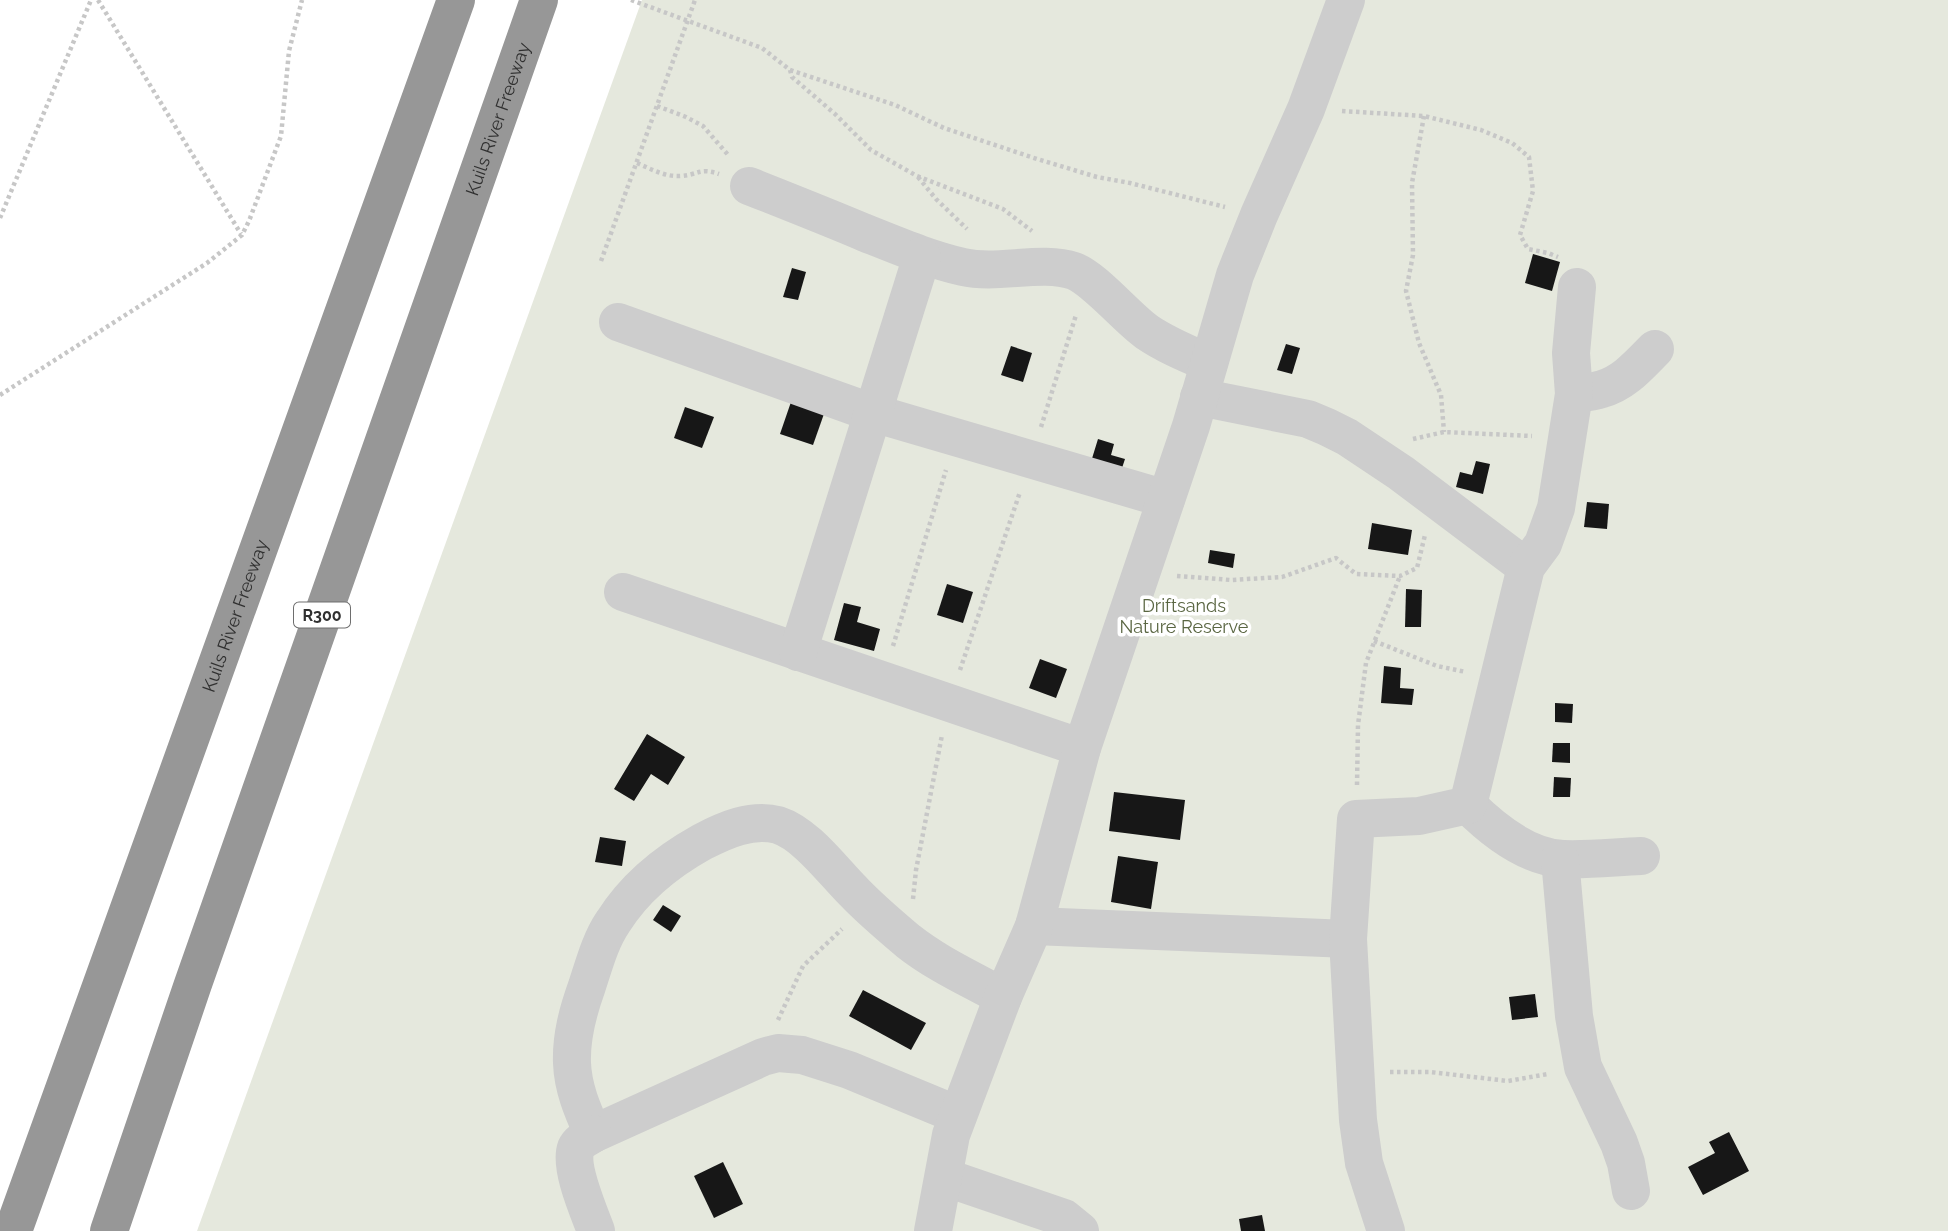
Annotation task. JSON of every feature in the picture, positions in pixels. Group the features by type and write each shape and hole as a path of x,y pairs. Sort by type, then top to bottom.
{"highway":[{"name":"Kuils River Freeway","path":"13,1231 456,0"},
{"name":"Kuils River Freeway","path":"109,1231 197,971 539,0"}],"street":[{"path":"933,1231 951,1135 1003,998 1034,926 1082,748 1166,499 1235,275 1306,109 1346,0"},
{"path":"749,186 922,256 966,268 999,271 1045,268 1080,275 1127,316 1167,344 1204,380 1308,419 1346,438 1401,473 1526,567"},
{"path":"798,652 922,256"},
{"path":"1468,805 1526,567 1543,544 1556,508 1574,394 1571,353 1577,287"},
{"path":"618,322 873,413 1166,499"},
{"path":"1574,394 1602,389 1616,383 1655,349"},
{"path":"623,592 1082,748"},
{"path":"1382,1230 1364,1163 1358,1120 1348,939 1356,819 1419,816 1468,805"},
{"path":"1468,805 1485,822 1516,843 1560,859 1641,856"},
{"path":"593,1134 577,1098 572,1041 578,1012 611,924 631,897 654,873 679,855 736,827 762,822 779,826 797,836 909,942 950,969 1003,998"},
{"path":"1560,859 1574,1016 1583,1067 1619,1143 1631,1191"},
{"path":"1034,926 1348,939"},
{"path":"596,1231 575,1161 576,1150 581,1142 593,1134 764,1057 778,1053 802,1055 849,1070 958,1115"},
{"path":"943,1177 1064,1218 1080,1231"}],"path":[{"path":"0,218 91,0"},
{"path":"98,0 242,235"},
{"path":"0,395 207,263 242,235 281,136 289,51 302,0"},
{"path":"631,0 762,48 790,69 895,105 944,128 1097,177 1259,215"},
{"path":"601,261 695,0"},
{"path":"790,69 792,77 871,150 917,176 1003,209 1031,229 1080,275 1031,459 949,703 918,857 909,942"},
{"path":"657,106 703,126 732,159 749,186"},
{"path":"1306,109 1424,116 1481,130 1512,143 1529,157 1533,191 1520,235 1528,249 1548,253 1569,262 1577,287"},
{"path":"1424,116 1412,183 1413,255 1406,291 1419,344 1441,396 1444,432"},
{"path":"637,163 666,175 682,176 705,169 749,186"},
{"path":"917,176 977,240 999,271"},
{"path":"1364,450 1444,432 1566,438"},
{"path":"883,681 956,437"},
{"path":"1141,573 1231,580 1282,577 1336,558 1356,573 1399,576 1417,568 1433,497"},
{"path":"1356,819 1358,725 1366,663 1399,576"},
{"path":"1374,641 1437,666 1498,677"},
{"path":"764,1057 780,1012 803,966 868,905 913,895"},
{"path":"1355,1072 1430,1072 1508,1081 1583,1067"}],"green space":[{"name":"Driftsands Nature Reserve","path":"642,0 1948,0 1948,1231 197,1231"}],"building":[{"path":"1533,254 1560,262 1552,291 1525,283"},
{"path":"792,268 806,272 798,300 783,297"},
{"path":"1286,344 1300,348 1292,374 1277,370"},
{"path":"1011,346 1032,353 1023,382 1001,375"},
{"path":"792,399 825,411 813,445 780,434"},
{"path":"685,407 714,417 702,448 674,438"},
{"path":"1098,439 1114,444 1111,455 1125,459 1120,474 1090,465"},
{"path":"1476,461 1490,464 1483,494 1456,487 1460,472 1472,475"},
{"path":"1587,502 1609,504 1607,529 1584,527"},
{"path":"1372,523 1412,530 1408,555 1368,549"},
{"path":"1210,550 1235,554 1233,568 1208,563"},
{"path":"947,584 973,592 963,623 937,615"},
{"path":"1406,589 1422,590 1421,627 1405,627"},
{"path":"844,603 861,607 857,622 880,629 874,651 834,640"},
{"path":"1040,659 1067,669 1056,698 1029,688"},
{"path":"1384,666 1401,668 1400,688 1414,689 1412,705 1381,703"},
{"path":"1555,703 1573,704 1572,723 1555,722"},
{"path":"647,734 685,757 668,785 651,774 634,801 614,789"},
{"path":"1553,743 1570,743 1570,763 1552,762"},
{"path":"1554,777 1571,778 1570,797 1553,797"},
{"path":"1114,792 1185,800 1180,840 1109,831"},
{"path":"600,837 626,841 622,866 595,862"},
{"path":"1118,856 1158,862 1151,909 1111,902"},
{"path":"663,905 681,916 671,932 653,920"},
{"path":"863,990 926,1023 911,1050 849,1016"},
{"path":"1535,994 1538,1017 1512,1020 1509,997"},
{"path":"1729,1132 1749,1171 1703,1195 1688,1167 1715,1153 1709,1142"},
{"path":"723,1162 743,1204 714,1218 694,1176"},
{"path":"1262,1215 1265,1231 1241,1231 1239,1219"}]}
